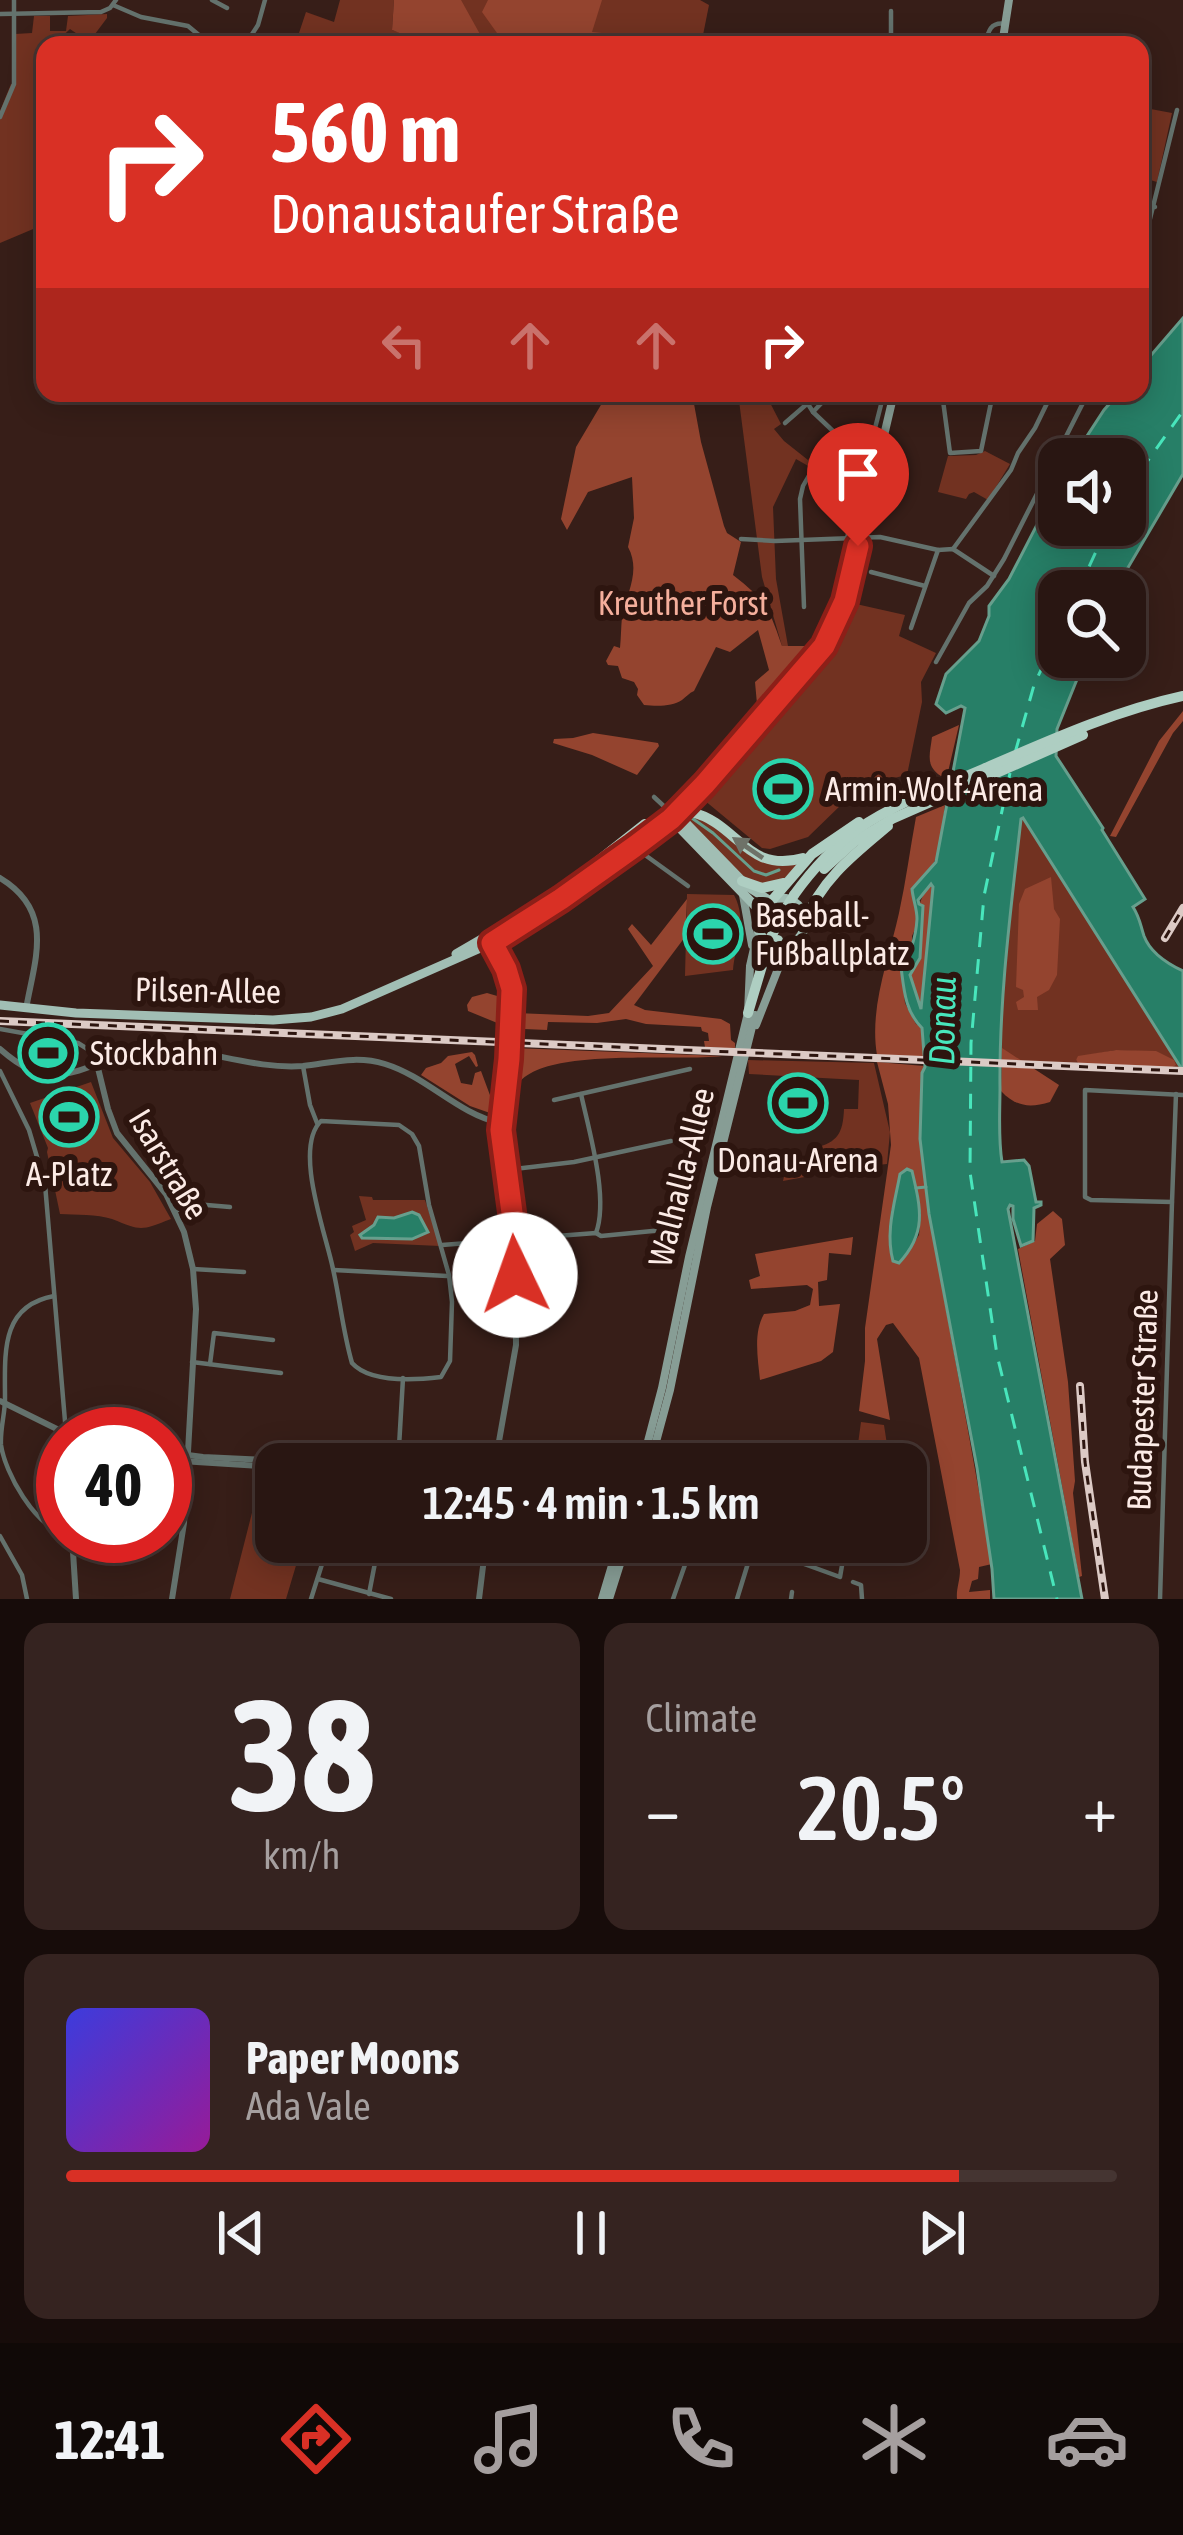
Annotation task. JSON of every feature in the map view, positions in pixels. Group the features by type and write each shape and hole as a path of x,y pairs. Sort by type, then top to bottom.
{"highway":[{"path":"772,899 812,854 851,826 896,811 1064,735 1138,707 1183,699"},
{"path":"806,920 834,875 896,811"},
{"name":"Walhalla-Allee","path":"752,1014 797,897 840,854 896,811"},
{"path":"677,814 715,821 759,857 786,862 812,854"},
{"path":"550,899 645,824"},
{"path":"739,882 763,888 786,881"}],"main road":[{"path":"1004,36 1010,0"},
{"path":"528,917 677,814 824,646 845,601 892,402"},
{"path":"677,814 759,910"},
{"path":"528,917 677,814"},
{"path":"739,882 756,894 792,900 802,908 806,920 799,938 775,945 758,931"},
{"path":"739,882 753,951"},
{"path":"752,1014 748,984 757,917 772,899"},
{"name":"Pilsen-Allee","path":"0,1005 76,1013 284,1019 342,1009 409,980 528,917"},
{"path":"749,1036 763,1012 775,945"},
{"name":"Walhalla-Allee","path":"653,1443 670,1390 752,1014"},
{"name":"Walhalla-Allee","path":"650,1443 688,1257 752,1014"},
{"path":"606,1599 617,1563"}],"street":[{"path":"0,117 14,84 14,0"},
{"path":"212,0 227,8"},
{"path":"251,36 265,0"},
{"path":"0,14 101,12 114,2 141,17 188,26 201,36"},
{"path":"891,11 891,36"},
{"path":"988,36 996,23 1006,24"},
{"path":"1149,224 1177,110"},
{"path":"1149,205 1155,207"},
{"path":"813,412 822,402"},
{"path":"847,538 882,402"},
{"path":"943,402 950,453 981,451 992,402"},
{"path":"953,549 1011,470 1048,402"},
{"path":"936,662 969,603 994,576 1083,402"},
{"path":"785,423 808,403 833,435 801,493 804,608"},
{"path":"741,539 880,537 953,549 994,576"},
{"path":"911,628 938,550"},
{"path":"871,572 926,586"},
{"path":"654,797 677,814"},
{"path":"634,847 688,886"},
{"path":"0,878 25,901 38,927 26,1009"},
{"path":"490,939 512,994 501,1124 514,1240 516,1350 499,1443"},
{"path":"0,1029 78,1043 98,1064"},
{"path":"3,1051 49,1076 74,1074 145,1048 303,1066 352,1059 384,1063 501,1124"},
{"name":"Isarstraße","path":"98,1064 112,1121 156,1179 188,1246 196,1309 190,1407"},
{"path":"303,1066 317,1123 311,1139 313,1187 350,1360 364,1373 439,1377 448,1367 452,1302 418,1146 409,1131 395,1124 317,1123"},
{"path":"554,1100 690,1070"},
{"path":"0,1071 29,1130 45,1184 64,1407"},
{"path":"1172,1202 1088,1199 1084,1193 1085,1090 1179,1094"},
{"path":"0,1095 13,1093"},
{"path":"581,1094 599,1186 600,1227 596,1233"},
{"name":"Budapester Straße","path":"1160,1599 1179,1094"},
{"path":"506,1170 671,1141"},
{"path":"175,1211 195,1204 230,1207"},
{"path":"442,1245 663,1230"},
{"path":"193,1269 244,1272"},
{"path":"334,1270 449,1276"},
{"path":"36,1510 10,1474 2,1446 4,1358 9,1328 24,1306 54,1296"},
{"path":"210,1364 214,1333 273,1340"},
{"path":"192,1362 281,1373"},
{"path":"399,1443 404,1378"},
{"path":"3,1402 36,1419"},
{"path":"192,1459 255,1461"},
{"path":"192,1459 255,1465"},
{"path":"0,1536 22,1575 27,1599"},
{"path":"74,1563 76,1599"},
{"name":"Isarstraße","path":"172,1599 178,1563"},
{"path":"311,1599 322,1563"},
{"path":"369,1594 375,1563"},
{"path":"479,1599 483,1563"},
{"path":"673,1599 686,1563"},
{"path":"737,1599 748,1563"},
{"path":"802,1563 840,1577 842,1563"},
{"path":"317,1579 392,1599"},
{"path":"853,1582 861,1585 862,1599"}],"shaded area":[{"path":"340,0 394,0 392,30 410,36 298,36 306,12 334,22"},
{"path":"459,0 700,0 709,5 703,36 477,36"},
{"path":"107,14 107,18 94,36 80,36 70,29 63,36 36,36 36,228 0,243 0,111 14,85 15,34 32,33 34,16 50,16 50,31 66,31 68,16"},
{"path":"1149,109 1172,113 1157,182 1149,180"},
{"path":"739,402 770,402 781,424 774,429 808,460 830,435 810,467 796,459 773,507 776,579 788,646 782,646 762,577"},
{"path":"985,451 1010,464 988,500 974,492 966,499 938,492 948,456"},
{"path":"856,604 905,615 899,636 936,653 921,682 922,702 907,775 881,781 843,803 808,837 762,848 704,800 721,781 721,774 819,667 849,608"},
{"path":"685,817 702,817 746,853 804,859 771,886 748,881"},
{"path":"1021,818 1181,1069 1135,1051 1116,1050 1079,1057 1078,1063 1000,1061 1004,965"},
{"name":"Baseball- Fußballplatz","path":"687,894 734,895 740,924 733,970 685,976"},
{"path":"748,1060 874,1063 890,1132 887,1164 821,1171 783,1181 789,1155 793,1156 791,1167 808,1172 815,1148 838,1135 844,1109 858,1109 859,1080 749,1074"},
{"path":"91,1082 113,1138 150,1182 171,1219 141,1228 100,1216 60,1214 48,1148 30,1103"},
{"path":"359,1196 425,1200 440,1246 373,1243 355,1251 352,1226 366,1220"},
{"path":"861,1422 884,1425 887,1443 858,1443"},
{"path":"255,1501 255,1563 297,1563 286,1599 230,1599"}],"green space":[{"path":"394,0 461,0 481,36 406,36 392,30"},
{"path":"488,0 602,0 592,32 603,36 498,36 482,12"},
{"name":"Kreuther Forst","path":"603,402 694,402 724,526 741,542 733,575 765,605 782,646 818,646 762,708 757,704 755,682 769,670 758,630 730,652 716,647 694,691 669,705 644,705 634,682 622,678 618,666 608,665 614,646 620,648 633,573 628,547 634,518 632,477 588,492 567,530 561,519 576,447"},
{"path":"1183,711 1183,721 1116,837 1110,836 1159,741"},
{"path":"959,725 948,772 941,776 931,764 932,737"},
{"path":"593,733 659,746 637,775 553,743 554,739"},
{"path":"945,805 936,858 915,885 917,925 904,994 916,1024 922,1027 924,1058 877,1055 878,1001 916,817"},
{"path":"1051,877 1054,909 1060,919 1057,975 1049,990 1037,997 1038,1010 1018,1010 1016,1002 1024,997 1016,987 1019,904 1025,889"},
{"path":"931,884 921,1009 910,975 918,952 919,906"},
{"path":"687,899 685,937 634,1005 721,1019 730,1024 735,1049 705,1047 708,1033 701,1027 626,1019 548,1022 547,1030 524,1029 522,1022 515,1022 516,1013 609,1013 653,966 628,929 632,924 651,945"},
{"path":"487,993 504,998 507,1027 468,1011 472,997"},
{"path":"513,1048 722,1056 611,1058 552,1065 530,1073 517,1086 513,1084"},
{"path":"1002,1048 1059,1085 1050,1102 1024,1105 1001,1091"},
{"path":"1116,1050 1156,1051 1176,1065 1076,1060"},
{"path":"472,1052 478,1066 469,1056 455,1064 461,1083 472,1085 475,1073 481,1071 494,1106 490,1113 421,1075 448,1056"},
{"path":"877,1062 924,1066 920,1138 929,1214 992,1564 979,1567 969,1592 990,1590 990,1599 957,1599 960,1570 919,1358 893,1323 877,1339 890,1420 859,1411 865,1328 891,1145 888,1104","holes":["897,1193 921,1213 919,1235 904,1259 890,1254 891,1212"]},
{"path":"1053,1211 1062,1219 1065,1245 1050,1259 1068,1382 1079,1577 1018,1249 1035,1241 1037,1224"},
{"path":"853,1237 851,1255 829,1253 827,1280 818,1282 819,1306 840,1304 833,1352 821,1361 760,1380 757,1338 764,1314 810,1305 813,1289 807,1285 751,1289 749,1280 760,1276 755,1254"}],"water":[{"path":"1183,318 1183,474 1146,537 1146,438 1086,438 1111,402 1149,402 1149,358"},
{"name":"Donau","path":"1038,523 1038,546 1141,546 1127,570 1038,570 1038,678 1078,678 1057,729 1056,756 1145,899 1133,907 1147,942 1183,971 1183,1071 1021,819 1004,986 1000,1144 1002,1162 1024,1160 1029,1166 1036,1202 1041,1202 1034,1208 1033,1241 1021,1246 1013,1206 1008,1209 1082,1599 994,1599 977,1468 929,1214 920,1139 925,1067 922,1028 909,1007 901,967 916,925 912,889 936,862 965,708 946,713 936,704 946,674 979,641 989,606","holes":["931,884 921,1009 910,975 920,958 923,906 918,900"]},
{"path":"912,1171 919,1220 914,1241 899,1263 893,1261 890,1228 900,1174"},
{"path":"412,1212 428,1232 412,1239 360,1235 378,1217"}],"waterway":[{"path":"689,816 754,871 766,875 779,870"},
{"path":"916,1188 926,1187"}],"ferry route":[{"path":"1146,463 1183,411"},
{"path":"1088,570 1098,546"},
{"path":"1015,753 1038,676"},
{"path":"1010,773 984,896 971,1043 970,1172 997,1355 1057,1599"}],"railway":[{"path":"1165,938 1183,908"},
{"path":"0,1021 1183,1071"},
{"path":"1080,1386 1085,1462 1105,1599"}],"place":[{"name":"Armin-Wolf-Arena","path":"783,789"},
{"name":"Baseball- Fußballplatz","path":"713,934"},
{"name":"Stockbahn","path":"48,1053"},
{"name":"Donau-Arena","path":"798,1103"},
{"name":"A-Platz","path":"69,1117"}],"route":[{"path":"515,1275 501,1130 512,989 492,943 634,847 671,819 705,784 824,646 845,601 858,546"}]}
